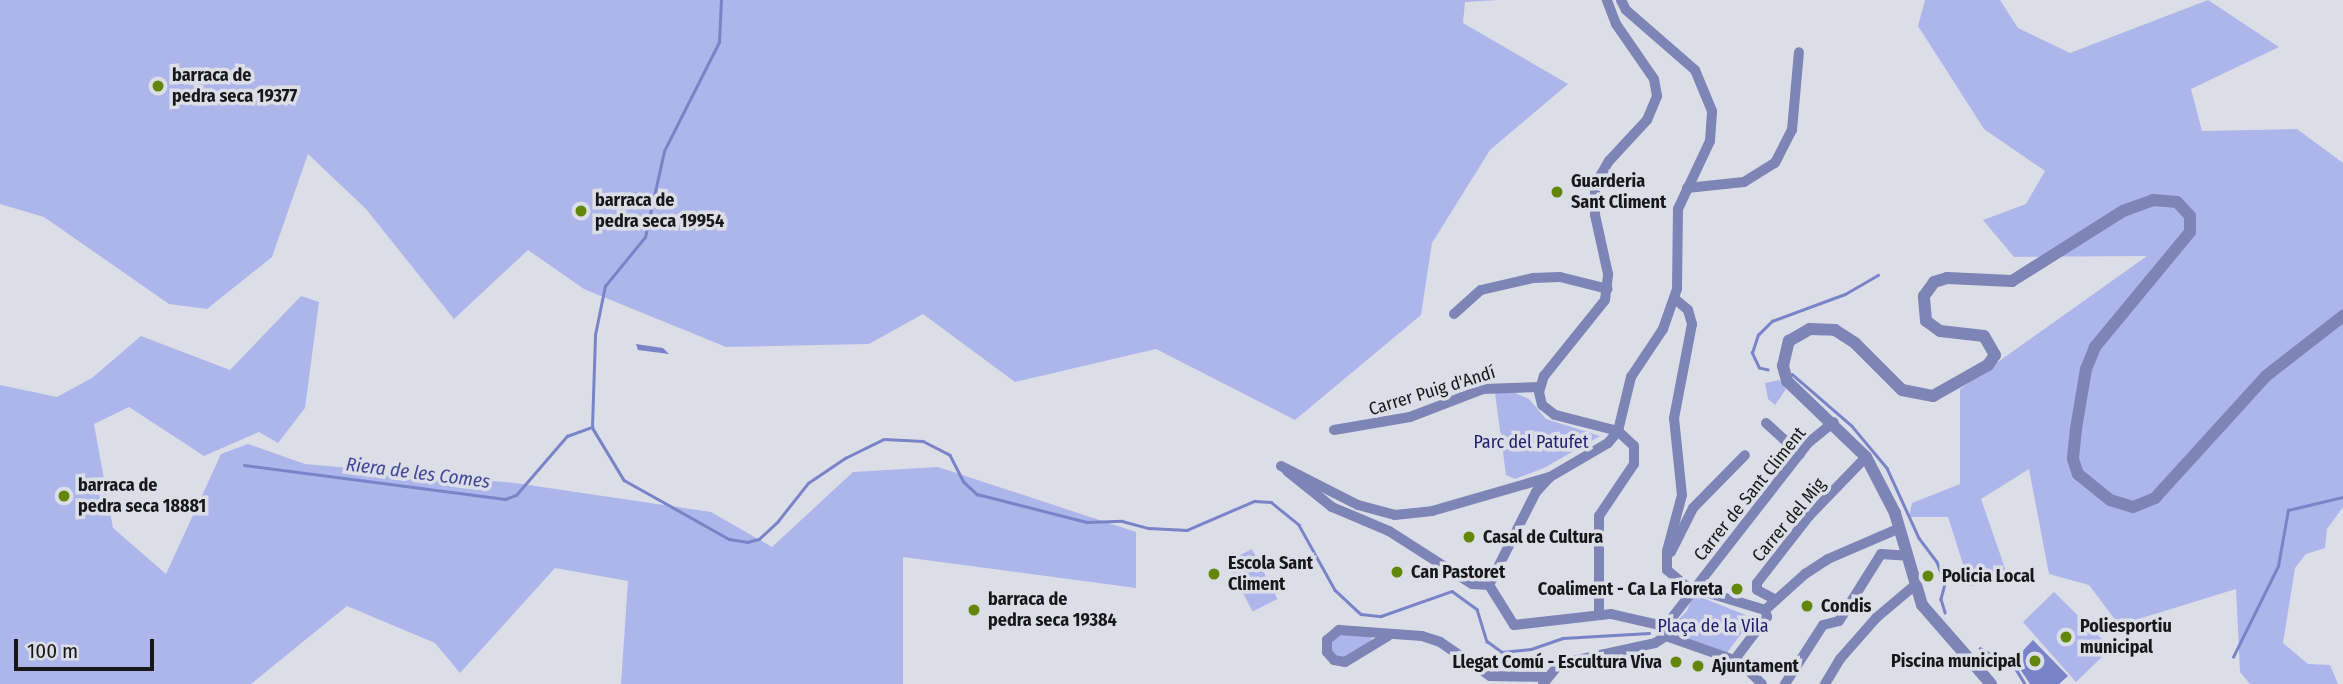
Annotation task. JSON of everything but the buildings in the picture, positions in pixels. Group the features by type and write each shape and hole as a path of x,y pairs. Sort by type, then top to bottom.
{"street":[{"path":"1599,614 1599,516 1635,460 1631,441 1618,430 1555,415 1542,405 1540,387 1600,310 1608,289 1595,185 1609,161 1647,120 1658,89 1616,24 1607,0"},
{"path":"1489,585 1472,584 1389,531 1339,510 1281,466 1388,515 1432,511 1550,477 1608,443 1618,430 1631,377 1662,328 1675,299 1675,234 1687,188 1712,133 1713,116 1695,70 1626,10 1621,0"},
{"path":"1687,188 1744,182 1774,163 1791,130 1799,52"},
{"path":"1991,684 1933,621 1915,585 1887,492 1866,457 1833,422 1787,381 1783,366 1789,341 1800,332 1819,327 1849,337 1897,386 1914,396 1933,396 1988,365 1995,355 1984,336 1940,331 1926,321 1924,296 1934,282 1947,278 2012,281 2123,211 2161,199 2185,207 2191,221 2187,238 2098,342 2084,376 2073,446 2076,470 2096,490 2133,507 2155,498 2266,376 2343,316"},
{"path":"1454,314 1481,290 1533,278 1560,277 1608,289"},
{"path":"1675,299 1688,310 1692,324 1674,418 1681,504 1665,561 1669,573 1693,589 1762,614"},
{"name":"Carrer Puig d'Andí","path":"1334,430 1410,417 1483,389 1540,387"},
{"name":"Carrer de Sant Climent","path":"1693,589 1800,454 1833,422"},
{"path":"1766,423 1800,454"},
{"path":"1665,561 1693,508 1745,455"},
{"name":"Carrer del Mig","path":"1776,600 1758,590 1757,583 1809,516 1866,457"},
{"path":"1489,585 1529,504 1550,477"},
{"path":"1518,486 1525,490 1529,504"},
{"path":"1735,659 1762,614 1824,561 1900,528"},
{"path":"1785,684 1824,625 1839,621 1881,554 1907,556"},
{"path":"1489,585 1514,625 1599,614 1637,617 1665,632 1735,659 1762,684"},
{"path":"1825,684 1840,659 1876,618 1915,585"},
{"path":"1388,636 1345,662 1334,660 1326,646 1339,630 1433,639 1495,678 1545,680 1565,662 1656,643 1693,589"}],"green space":[{"path":"0,0 1499,0 1465,2 1463,23 1568,84 1490,150 1432,243 1421,315 1295,420 1156,349 1015,382 923,314 869,344 726,347 584,289 528,250 454,319 366,209 308,154 272,257 207,309 169,304 44,217 0,204"},
{"path":"1925,0 2000,0 2018,28 2070,53 2208,0 2279,47 2191,89 2202,131 2297,129 2343,163 2343,507 2327,529 2325,548 2306,554 2295,568 2283,643 2308,664 2330,665 2338,684 2250,684 2240,672 2236,589 2119,625 2089,585 2049,574 2029,469 1981,499 2009,580 1970,586 1948,517 1909,517 1912,503 1960,484 1960,389 2147,256 2014,257 1983,220 2026,204 2045,171 1984,129 1918,26"},
{"path":"301,296 319,302 305,408 278,443 259,432 204,456 129,407 94,424 113,528 166,574 221,454 248,444 305,464 515,483 711,512 772,547 853,472 938,467 1136,532 1136,588 903,557 903,684 621,684 628,581 555,568 460,673 435,643 347,606 251,684 0,684 0,385 57,397 92,378 141,336 230,370"},
{"path":"1779,380 1786,389 1775,405 1768,399 1765,383"},
{"name":"Parc del Patufet","path":"1513,392 1529,399 1546,419 1600,436 1544,468 1515,479 1506,475 1495,393"},
{"path":"1252,549 1277,599 1252,612 1227,562"},
{"name":"Poliesportiu municipal","path":"2054,592 2105,642 2103,656 2076,682 2023,622"},
{"name":"Plaça de la Vila","path":"1693,594 1753,618 1726,654 1679,639 1669,629 1687,611"},
{"path":"1339,633 1371,637 1372,640 1349,658 1340,659 1331,651 1330,642"}],"shaded area":[{"path":"636,344 663,348 669,354 638,350"},
{"name":"Piscina municipal","path":"2033,640 2068,676 2059,684 2030,684 2014,660"}],"waterway":[{"path":"592,427 595,335 605,286 645,237 664,151 719,42 721,0"},
{"path":"1768,370 1759,368 1752,353 1758,335 1772,321 1845,294 1878,275"},
{"path":"1792,374 1852,426 1887,468 1919,538 1937,562 1945,584 1941,599 1945,612"},
{"name":"Riera de les Comes","path":"244,465 505,499 516,495 567,436 592,427 624,480 729,539 747,542 759,539 778,521 808,483 845,458 884,439 923,441 950,455 964,482 977,494 1087,522 1122,521 1149,528 1187,530 1254,501 1271,502 1299,525 1335,590 1361,614 1381,616 1452,591 1477,609 1487,641 1502,652 1531,649 1563,638 1649,633"},
{"path":"2233,657 2278,566 2288,510 2343,497"},
{"path":"1980,648 2016,669 2025,684"}],"place":[{"name":"barraca de pedra seca 19377","path":"158,86"},
{"name":"Guarderia Sant Climent","path":"1557,192"},
{"name":"barraca de pedra seca 19954","path":"581,211"},
{"name":"barraca de pedra seca 18881","path":"64,496"},
{"name":"Casal de Cultura","path":"1469,537"},
{"name":"Can Pastoret","path":"1397,572"},
{"name":"Escola Sant Climent","path":"1214,574"},
{"name":"Policia Local","path":"1928,576"},
{"name":"Coaliment - Ca La Floreta","path":"1737,589"},
{"name":"Condis","path":"1807,606"},
{"name":"barraca de pedra seca 19384","path":"974,610"},
{"name":"Poliesportiu municipal","path":"2066,637"},
{"name":"Piscina municipal","path":"2035,661"},
{"name":"Llegat Comú - Escultura Viva","path":"1676,662"},
{"name":"Ajuntament","path":"1698,666"}]}
